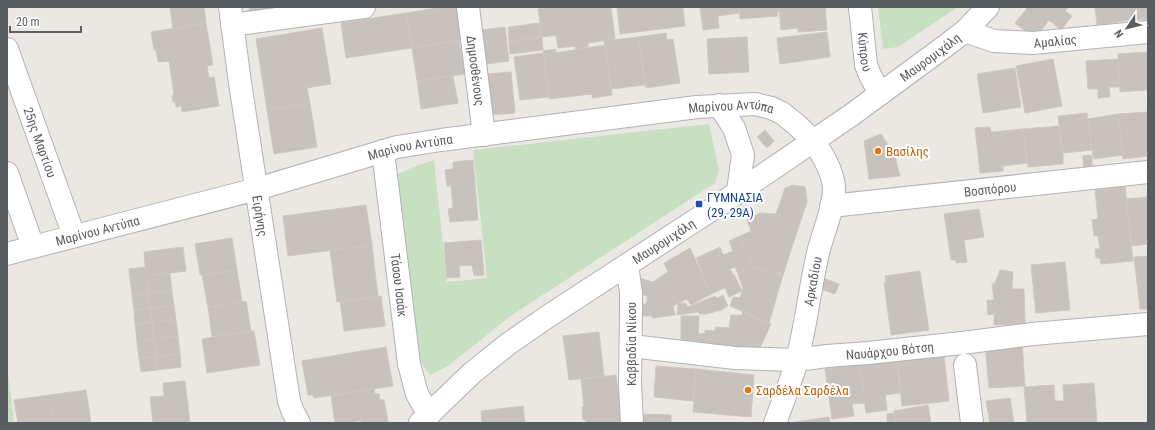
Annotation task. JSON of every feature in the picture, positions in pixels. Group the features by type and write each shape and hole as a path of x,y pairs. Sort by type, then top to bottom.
{"street":[{"path":"231,16 364,7"},
{"name":"Δημοσθένους","path":"468,7 484,134"},
{"name":"Κύπρου","path":"860,7 866,65 880,94"},
{"name":"Μαυρομιχάλη","path":"425,419 472,373 508,344 813,142 965,31 988,7"},
{"name":"Ειρήνης","path":"231,16 289,401 299,423"},
{"name":"Αμαλίας","path":"965,31 994,41 1033,43 1148,32"},
{"name":"25ης Μαρτίου","path":"7,49 74,236"},
{"name":"Μαρίνου Αντύπα","path":"7,254 257,189 383,151 417,143 697,107 754,104 771,108 782,113 797,125 813,142"},
{"path":"719,105 734,128 743,155 738,192"},
{"name":"Αρκαδίου","path":"775,423 797,360 818,253 831,206 834,187 823,156 813,142"},
{"name":"Τάσου Ισαάκ","path":"383,151 409,364 425,419"},
{"name":"Βοσπόρου","path":"831,206 1148,172"},
{"path":"7,173 33,247"},
{"name":"Καββαδία Νίκου","path":"627,265 631,293 632,328 630,384 632,423"},
{"name":"Ναυάρχου Βότση","path":"631,346 735,358 797,360 954,344 1033,334 1148,324"},
{"path":"964,366 972,423"}],"green space":[{"path":"878,7 958,7 898,47 883,49"},
{"path":"709,124 719,171 715,183 512,315 448,366 431,375 428,372 418,358 396,175 434,160 447,282 487,278 473,150"},
{"path":"7,363 14,423 7,423"}],"building":[{"path":"170,7 204,7 206,23 173,29"},
{"path":"249,7 296,7 250,15"},
{"path":"443,7 460,7 465,39 412,48 406,13"},
{"path":"553,7 611,7 615,39 588,43 588,47 576,49 575,46 558,48 556,35 542,37 538,9"},
{"path":"617,7 683,7 685,26 620,34"},
{"path":"700,7 739,7 739,13 718,16 719,28 703,30"},
{"path":"739,7 779,7 780,11 777,12 778,16 740,19"},
{"path":"779,7 825,7 827,30 798,32 798,28 781,30"},
{"path":"1028,7 1069,7 1065,11 1072,16 1061,30 1049,20 1037,36 1038,41 1015,23"},
{"path":"1095,7 1128,7 1130,20 1097,25"},
{"path":"1128,7 1148,7 1148,19 1130,20"},
{"path":"406,13 412,48 346,58 341,23"},
{"path":"206,23 213,65 207,66 209,78 214,77 219,106 182,112 181,106 176,107 175,101 173,102 172,96 174,95 169,61 158,62 151,32"},
{"path":"540,23 542,37 509,42 508,27"},
{"path":"505,27 509,61 487,64 482,30"},
{"path":"322,28 331,84 307,88 310,103 267,110 256,39"},
{"path":"827,32 830,57 780,64 777,38"},
{"path":"666,33 667,40 673,39 680,83 646,88 638,37"},
{"path":"542,37 543,50 510,54 509,42"},
{"path":"638,37 645,85 611,89 604,41"},
{"path":"747,37 749,72 709,74 707,39"},
{"path":"459,40 465,74 417,81 412,48"},
{"path":"605,45 612,95 592,98 592,94 549,99 543,51 556,49 556,53"},
{"path":"1148,52 1148,90 1120,92 1118,54"},
{"path":"543,53 549,97 520,100 514,57"},
{"path":"1053,59 1062,106 1025,113 1016,66"},
{"path":"1118,59 1120,87 1109,87 1110,97 1098,98 1098,89 1088,89 1086,61"},
{"path":"1015,68 1021,107 983,113 977,74"},
{"path":"511,72 515,113 491,115 487,74"},
{"path":"453,76 458,103 421,109 417,81"},
{"path":"310,103 317,147 274,154 267,110"},
{"path":"1148,112 1148,156 1123,159 1118,114"},
{"path":"1087,113 1092,150 1063,153 1058,116"},
{"path":"1118,114 1123,155 1094,159 1088,119"},
{"path":"1059,126 1063,164 1028,167 1023,129"},
{"path":"990,127 991,132 1023,129 1027,163 1003,166 1003,171 980,173 975,128"},
{"path":"765,130 774,141 767,148 757,137"},
{"path":"881,134 895,156 900,176 869,179 864,141"},
{"path":"1092,155 1092,166 1096,166 1096,172 1084,173 1083,156"},
{"path":"473,160 478,220 450,222 448,209 453,208 451,186 447,186 445,170 453,169 453,162"},
{"path":"793,185 805,187 807,202 800,223 776,214 785,188"},
{"path":"1125,187 1133,261 1101,264 1100,258 1096,258 1095,249 1100,249 1098,236 1094,236 1092,220 1098,219 1095,190"},
{"path":"1148,197 1148,244 1132,246 1126,199"},
{"path":"366,205 372,245 288,256 283,216"},
{"path":"979,209 984,237 964,240 967,262 956,263 955,260 951,260 944,214"},
{"path":"760,213 776,214 800,223 783,275 754,267 740,236 751,231 747,220"},
{"path":"740,236 754,267 738,274 735,267 730,269 742,291 729,297 725,288 711,294 696,258 720,247 723,255 733,251 729,241"},
{"path":"232,238 237,270 200,275 195,244"},
{"path":"481,240 484,275 474,276 472,265 459,266 460,277 447,278 444,243"},
{"path":"372,245 378,297 337,302 330,250"},
{"path":"183,247 186,271 146,276 144,252"},
{"path":"690,248 711,294 691,305 687,299 673,306 675,315 653,318 651,316 641,316 640,306 647,303 647,296 637,293 639,278 653,282 668,272 664,263"},
{"path":"1148,256 1148,309 1140,309 1134,257"},
{"path":"1065,262 1070,310 1036,313 1031,265"},
{"path":"145,267 148,293 132,295 129,269"},
{"path":"754,267 783,275 769,323 730,306 733,297 740,298 743,288 738,274"},
{"path":"237,270 242,302 208,307 202,275"},
{"path":"1000,270 1013,272 1012,289 1024,289 1025,324 994,325 994,314 988,315 987,300 994,300 992,284 995,283"},
{"path":"920,271 929,330 891,335 884,283 886,283 885,276"},
{"path":"170,273 172,291 148,293 146,276"},
{"path":"823,278 839,284 835,294 820,289"},
{"path":"172,291 174,306 150,308 148,293"},
{"path":"148,293 150,308 134,310 132,295"},
{"path":"723,295 728,306 721,310 706,314 700,314 698,312 677,315 678,304 685,303 688,307 715,296 717,298"},
{"path":"381,296 385,326 344,331 340,301"},
{"path":"246,301 251,331 212,337 208,307"},
{"path":"174,306 176,320 152,322 150,308"},
{"path":"150,308 152,322 135,324 134,310"},
{"path":"743,312 771,324 759,348 698,346 698,334 705,333 705,330 715,331 716,327 729,328 731,315 742,315"},
{"path":"681,316 699,316 698,341 681,341"},
{"path":"176,320 178,336 154,339 152,322"},
{"path":"152,322 154,339 137,341 135,324"},
{"path":"254,331 260,365 207,373 202,339"},
{"path":"599,332 604,376 569,380 563,336"},
{"path":"178,336 180,354 156,357 154,339"},
{"path":"154,339 156,357 139,358 137,341"},
{"path":"1022,342 1025,386 989,388 985,344"},
{"path":"386,347 393,386 314,398 313,395 308,395 302,361"},
{"path":"180,354 181,367 157,370 156,357"},
{"path":"944,354 949,401 902,406 897,359"},
{"path":"156,357 157,370 141,372 139,358"},
{"path":"897,359 900,393 885,395 887,410 866,413 860,364"},
{"path":"860,364 865,403 852,404 854,416 832,419 825,369"},
{"path":"656,366 696,369 693,401 654,397"},
{"path":"696,369 754,375 751,417 693,412"},
{"path":"616,375 622,423 586,423 586,420 583,420 582,407 584,407 581,379"},
{"path":"185,381 190,423 153,423 150,397 164,396 163,383"},
{"path":"1094,383 1097,423 1027,423 1024,387 1054,385 1055,401 1064,401 1063,385"},
{"path":"374,389 375,394 379,394 380,400 384,400 388,422 361,423 361,420 350,423 335,423 331,396"},
{"path":"86,390 91,423 54,423 49,395"},
{"path":"49,395 54,423 18,423 14,400"},
{"path":"1010,398 1014,423 990,423 986,401"},
{"path":"928,405 931,423 896,423 894,411"},
{"path":"523,406 525,423 482,423 481,411"},
{"path":"894,413 896,423 887,423 887,414"},
{"path":"643,414 671,415 671,423 643,423"},
{"path":"829,417 830,423 796,423 796,422"}],"place":[{"name":"Βασίλης","path":"878,151"},
{"name":"ΓΥΜΝΑΣΙΑ (29, 29Α)","path":"699,204"},
{"name":"Σαρδέλα Σαρδέλα","path":"748,390"}]}
